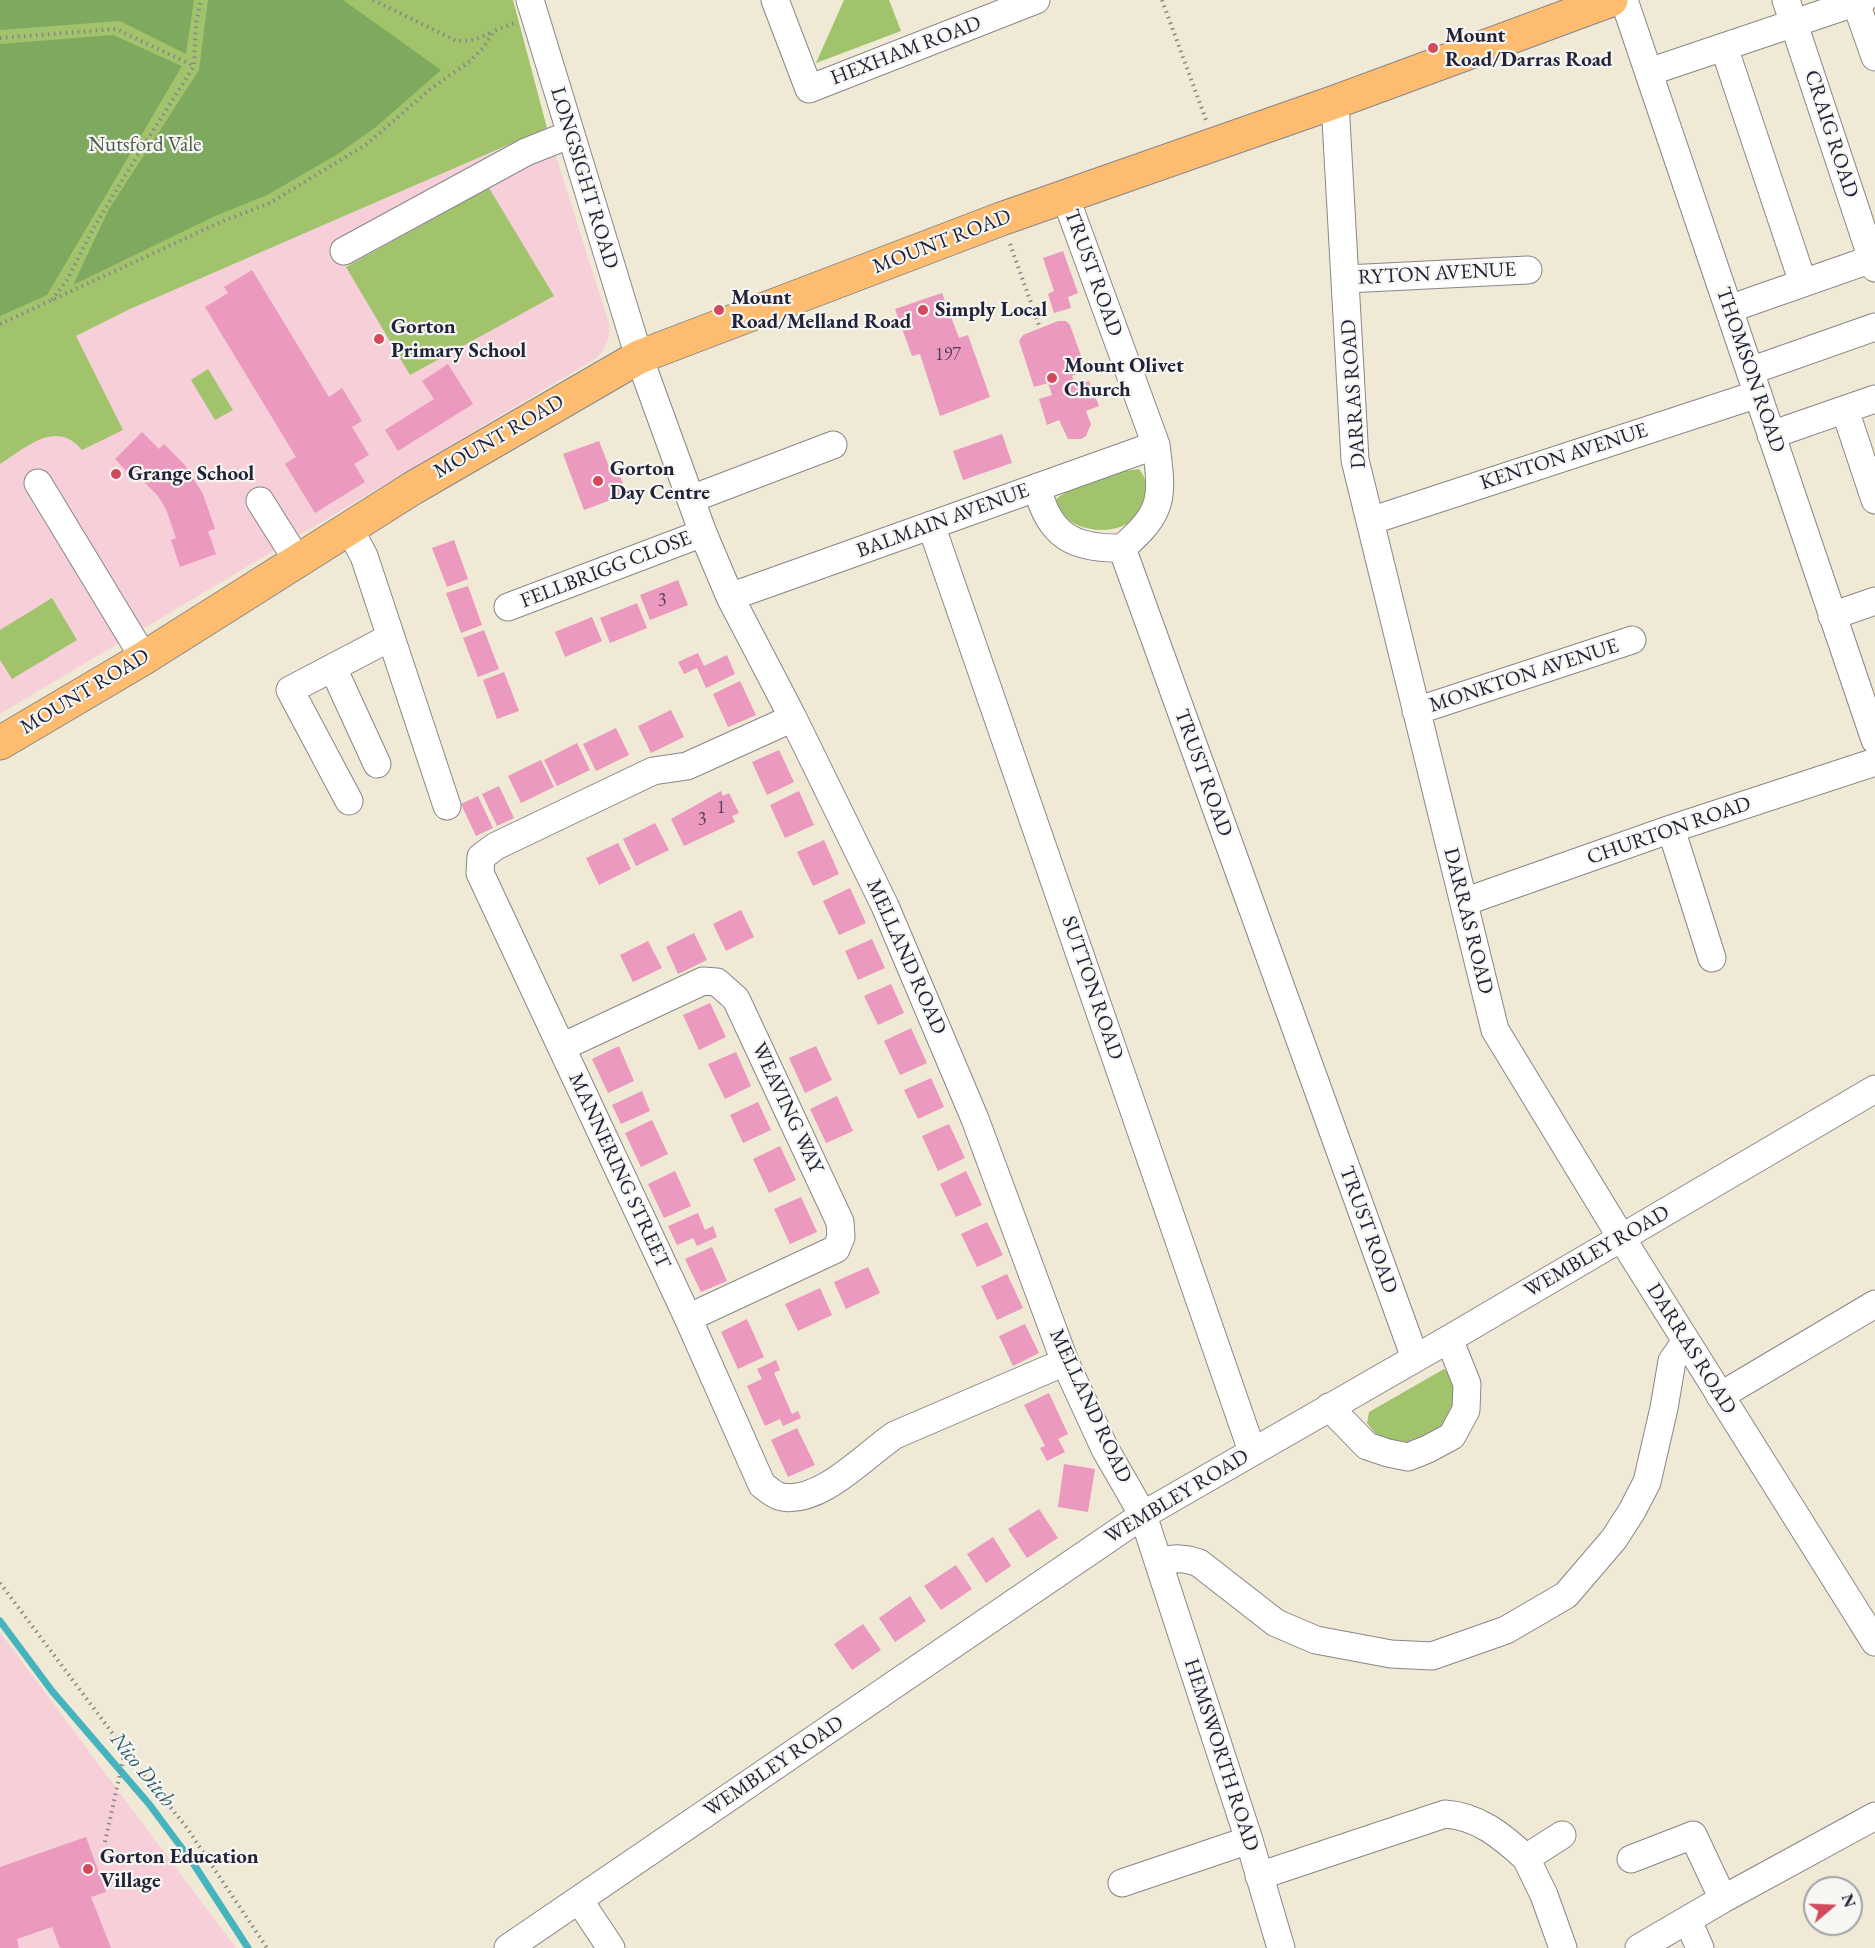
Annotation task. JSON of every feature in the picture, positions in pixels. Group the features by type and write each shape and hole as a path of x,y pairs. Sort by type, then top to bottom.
{"main road":[{"name":"MOUNT ROAD","path":"0,743 144,658 297,560 494,440 639,357 1001,219 1335,102 1611,0"}],"street":[{"name":"HEXHAM ROAD","path":"775,0 808,89 1036,0"},
{"name":"THOMSON ROAD","path":"1624,0 1875,740"},
{"path":"1649,72 1724,47 1790,12 1859,1 1875,57"},
{"name":"LONGSIGHT ROAD","path":"532,7 639,357"},
{"name":"CRAIG ROAD","path":"1790,12 1874,262"},
{"path":"1724,47 1803,283"},
{"name":"DARRAS ROAD","path":"1335,102 1355,460 1495,1029 1720,1396 1865,1602 1875,1642"},
{"path":"344,251 518,156 571,134"},
{"name":"TRUST ROAD","path":"1065,196 1156,446 1161,482 1156,512 1138,534 1122,548 1414,1358"},
{"path":"1729,309 1803,283 1874,262"},
{"name":"RYTON AVENUE","path":"1346,279 1528,270"},
{"name":"KENTON AVENUE","path":"1370,521 1754,382 1875,327"},
{"name":"MELLAND ROAD","path":"639,357 703,533 730,597 793,718 885,906 975,1119 1065,1362 1105,1449 1143,1515 1160,1563"},
{"path":"1772,435 1875,399"},
{"path":"1845,410 1875,500"},
{"path":"691,499 833,446"},
{"name":"BALMAIN AVENUE","path":"730,597 1156,446"},
{"path":"38,483 144,658"},
{"path":"1037,487 1048,520 1064,535 1078,544 1122,548"},
{"path":"260,501 297,560"},
{"name":"SUTTON ROAD","path":"931,525 1252,1451"},
{"path":"349,528 364,556 447,806"},
{"name":"FELLBRIGG CLOSE","path":"508,607 703,533"},
{"path":"1833,616 1875,601"},
{"path":"349,801 290,690 391,637"},
{"name":"MONKTON AVENUE","path":"1416,711 1632,640"},
{"path":"333,668 377,764"},
{"name":"MANNERING STREET","path":"793,718 687,766 653,771 496,846 481,857 480,873 688,1318 762,1485 779,1497 797,1498 829,1485 852,1470 895,1435 1065,1362"},
{"name":"CHURTON ROAD","path":"1464,902 1671,829 1875,762"},
{"path":"1671,829 1712,958"},
{"name":"WEAVING WAY","path":"562,1047 703,981 717,982 736,999 771,1072 840,1222 841,1237 836,1249 688,1318"},
{"name":"WEMBLEY ROAD","path":"508,1948 1143,1515 1875,1089"},
{"path":"1720,1396 1875,1304"},
{"path":"1329,1407 1367,1446 1388,1453 1408,1457 1452,1436 1466,1410 1467,1384 1449,1339"},
{"path":"1160,1563 1170,1559 1186,1558 1199,1563 1276,1623 1316,1640 1353,1648 1391,1654 1432,1656 1506,1630 1566,1595 1614,1539 1632,1511 1647,1482 1672,1361 1686,1341"},
{"name":"HEMSWORTH ROAD","path":"1160,1563 1249,1840 1281,1948"},
{"path":"1259,1876 1445,1814 1461,1815 1502,1836 1526,1858 1544,1895 1563,1948"},
{"path":"1639,1948 1875,1816"},
{"path":"1526,1858 1562,1835"},
{"path":"1631,1859 1693,1835 1723,1899"},
{"path":"1122,1883 1249,1840"},
{"path":"579,1900 611,1948"},
{"path":"1688,1921 1700,1948"}],"path":[{"path":"52,300 67,280 94,227 139,153 195,66 196,23 201,0"},
{"path":"373,0 457,41 473,40 494,31 532,7"},
{"path":"1162,0 1214,143"},
{"path":"0,38 116,29 195,66"},
{"path":"0,324 223,221 270,203 367,144 429,90 470,61 483,48 494,31"},
{"path":"1001,219 1040,328"},
{"path":"0,1583 125,1750 187,1828 267,1948"},
{"path":"105,1842 125,1750"}],"shaded area":[{"name":"Gorton Primary School","path":"547,128 609,324 609,337 603,351 595,359 0,714 0,375 130,309"},
{"name":"Gorton Education Village","path":"0,1632 117,1789 236,1948 0,1948"}],"green space":[{"name":"Nutsford Vale","path":"0,0 513,0 547,128 130,309 76,336 123,430 82,450 72,441 62,437 52,436 41,439 0,464"},
{"path":"0,0 194,0 186,54 120,21 0,30"},
{"path":"208,0 343,0 441,70 376,127 338,154 267,195 213,217 73,285 109,209 199,70"},
{"path":"844,0 889,0 901,31 816,63"},
{"path":"113,35 182,66 47,295 0,316 0,44"},
{"path":"489,188 554,296 410,375 346,267"},
{"path":"208,369 233,410 215,420 191,380"},
{"path":"1139,469 1146,483 1142,506 1137,516 1120,527 1099,530 1078,525 1062,513 1055,500 1095,478"},
{"path":"52,598 77,640 12,679 0,660 0,630"},
{"path":"1444,1369 1453,1377 1458,1403 1449,1425 1415,1443 1389,1440 1375,1433 1367,1423 1369,1412"}],"building":[{"path":"1063,251 1078,293 1068,297 1071,308 1054,313 1048,294 1054,291 1043,258"},
{"path":"252,270 329,397 342,388 362,421 352,427 369,455 354,464 365,482 315,513 285,464 296,457 205,307 228,293 224,287"},
{"path":"942,293 959,338 968,335 990,397 940,416 920,354 912,356 895,309"},
{"name":"Mount Olivet Church","path":"1058,321 1066,321 1070,325 1086,370 1072,376 1076,386 1089,381 1099,406 1086,411 1091,424 1086,436 1081,439 1068,439 1059,420 1047,425 1039,399 1052,395 1048,383 1034,387 1019,341 1023,335"},
{"path":"448,364 473,404 398,451 385,430 434,399 422,381"},
{"path":"142,432 159,449 164,444 184,464 203,494 215,529 208,531 216,554 180,567 171,540 176,538 166,509 158,496 136,474 132,477 115,459"},
{"path":"1002,434 1012,463 963,480 953,451"},
{"name":"Gorton Day Centre","path":"599,441 610,469 616,466 627,494 584,510 563,454"},
{"path":"454,540 468,579 447,587 432,548"},
{"path":"678,580 688,605 650,620 640,595"},
{"path":"468,586 482,625 461,633 446,593"},
{"path":"637,603 647,628 610,643 600,618"},
{"path":"592,617 602,641 565,657 555,632"},
{"path":"484,630 499,669 478,677 463,638"},
{"path":"698,653 704,666 727,655 735,674 706,688 697,668 684,674 678,662"},
{"path":"504,672 519,711 497,719 483,680"},
{"path":"740,681 756,715 728,727 713,694"},
{"path":"671,710 684,737 651,753 638,726"},
{"path":"616,728 629,755 596,771 583,744"},
{"path":"577,743 590,770 557,786 544,760"},
{"path":"779,750 794,782 767,795 752,762"},
{"path":"541,760 554,787 521,803 508,776"},
{"path":"499,786 514,818 497,826 482,794"},
{"path":"721,791 723,796 729,793 739,813 732,816 735,822 684,846 671,819"},
{"path":"799,791 814,825 785,838 770,805"},
{"path":"478,796 493,828 476,836 461,804"},
{"path":"655,823 669,850 636,866 623,839"},
{"path":"824,840 839,874 813,886 797,852"},
{"path":"618,843 631,869 599,885 586,858"},
{"path":"850,888 866,923 839,935 823,901"},
{"path":"741,910 754,937 726,951 713,924"},
{"path":"694,933 707,960 678,974 666,947"},
{"path":"872,939 885,968 858,980 845,951"},
{"path":"648,941 662,968 633,982 620,955"},
{"path":"891,984 904,1013 878,1025 864,996"},
{"path":"710,1003 726,1037 699,1050 683,1015"},
{"path":"911,1028 927,1063 900,1075 884,1041"},
{"path":"619,1046 634,1081 608,1093 592,1059"},
{"path":"816,1046 832,1080 805,1093 789,1058"},
{"path":"736,1052 751,1086 725,1099 708,1064"},
{"path":"931,1078 944,1107 918,1119 904,1090"},
{"path":"642,1091 650,1111 621,1124 612,1105"},
{"path":"837,1096 853,1131 826,1143 810,1109"},
{"path":"758,1102 771,1130 743,1143 730,1115"},
{"path":"652,1120 668,1154 641,1167 625,1133"},
{"path":"949,1124 965,1158 938,1171 922,1136"},
{"path":"780,1146 796,1180 769,1193 753,1159"},
{"path":"675,1171 691,1206 664,1218 648,1184"},
{"path":"966,1171 982,1205 956,1217 940,1184"},
{"path":"801,1197 817,1232 790,1244 774,1209"},
{"path":"698,1213 705,1230 713,1226 717,1237 697,1246 693,1238 677,1245 668,1226"},
{"path":"987,1222 1003,1255 977,1267 961,1234"},
{"path":"712,1247 727,1281 701,1292 685,1259"},
{"path":"868,1267 880,1293 846,1309 834,1282"},
{"path":"1007,1274 1023,1308 997,1320 981,1286"},
{"path":"820,1288 832,1315 798,1331 785,1304"},
{"path":"747,1319 764,1357 738,1369 721,1332"},
{"path":"1025,1324 1039,1353 1013,1366 999,1336"},
{"path":"776,1360 780,1370 774,1373 792,1414 798,1411 801,1418 783,1426 780,1419 765,1426 747,1386 762,1379 757,1369"},
{"path":"1049,1393 1068,1434 1058,1439 1065,1452 1047,1461 1040,1448 1045,1446 1024,1405"},
{"path":"797,1428 815,1465 788,1477 771,1440"},
{"path":"1064,1464 1095,1469 1088,1512 1058,1507"},
{"path":"1039,1509 1058,1538 1027,1558 1008,1529"},
{"path":"993,1537 1011,1566 986,1583 967,1554"},
{"path":"956,1565 972,1589 941,1610 924,1586"},
{"path":"910,1596 926,1621 895,1642 879,1618"},
{"path":"863,1624 881,1650 852,1670 834,1644"},
{"path":"86,1837 106,1892 91,1897 111,1948 60,1948 52,1927 17,1939 19,1948 0,1948 0,1867"}],"waterway":[{"name":"Nico Ditch","path":"0,1621 52,1691 149,1804 193,1863 248,1948"}],"place":[{"name":"Mount Road/Darras Road","path":"1433,48"},
{"name":"Mount Road/Melland Road","path":"719,310"},
{"name":"Simply Local","path":"923,310"},
{"name":"Gorton Primary School","path":"379,339"},
{"name":"Mount Olivet Church","path":"1052,378"},
{"name":"Grange School","path":"116,474"},
{"name":"Gorton Day Centre","path":"598,481"},
{"name":"Gorton Education Village","path":"88,1869"}]}
